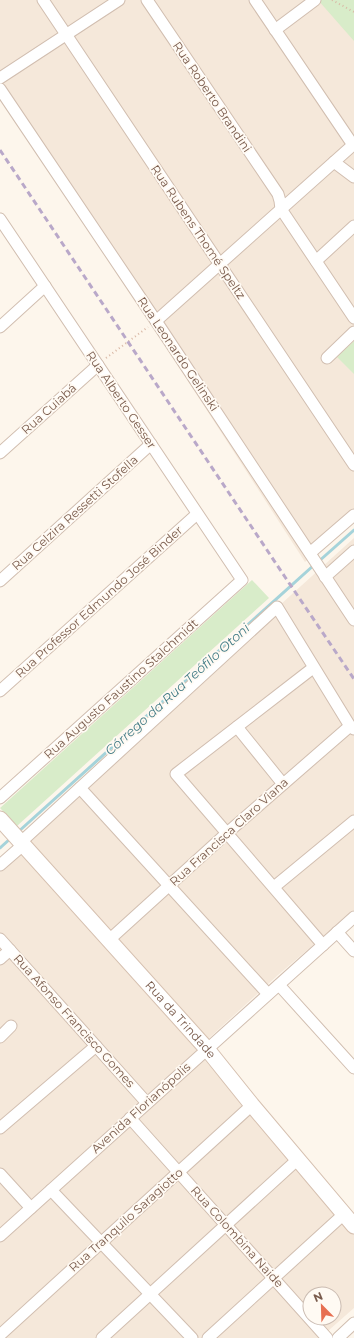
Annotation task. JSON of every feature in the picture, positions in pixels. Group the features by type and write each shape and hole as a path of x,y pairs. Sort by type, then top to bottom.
{"main road":[{"name":"Rua da Trindade","path":"2,824 22,843 207,1049 297,1160 354,1226"}],"street":[{"name":"Rua Rubens Thomé Speltz","path":"42,0 354,465"},
{"path":"0,78 119,0"},
{"name":"Rua Roberto Brandini","path":"147,0 278,194 281,210 354,318"},
{"path":"156,321 353,145 255,0"},
{"path":"275,30 315,0"},
{"name":"Rua Leonardo Gelinski","path":"0,89 354,620"},
{"path":"334,162 354,177"},
{"path":"278,194 283,197 297,195"},
{"name":"Rua Alberto Gesser","path":"0,220 242,580"},
{"path":"316,261 354,226"},
{"path":"0,327 45,286"},
{"path":"327,358 354,332"},
{"name":"Rua Cuiabá","path":"0,453 98,365"},
{"name":"Rua Celzira Ressetti Stofella","path":"0,581 151,444"},
{"name":"Rua Professor Edmundo José Binder","path":"0,691 197,514"},
{"path":"312,556 354,514"},
{"path":"324,575 354,551"},
{"name":"Rua Augusto Faustino Stalchmidt","path":"0,798 242,580"},
{"path":"0,865 80,788 277,607 352,728"},
{"path":"314,668 176,774 323,945"},
{"path":"237,728 283,784"},
{"name":"Rua Francisca Claro Viana","path":"109,940 283,784 352,728"},
{"path":"80,788 268,994"},
{"path":"274,887 354,821"},
{"name":"Avenida Florianópolis","path":"0,1236 354,917"},
{"path":"337,932 354,951"},
{"name":"Rua Afonso Francisco Gomes","path":"0,939 147,1103"},
{"path":"0,959 10,950"},
{"path":"279,985 354,1068"},
{"path":"0,1037 11,1026"},
{"path":"0,1128 96,1046"},
{"name":"Rua Tranquilo Saragiotto","path":"0,1335 252,1105"},
{"name":"Rua Colombina Naide","path":"130,1118 327,1338"},
{"path":"102,1338 297,1160"},
{"path":"0,1174 30,1208"},
{"path":"51,1190 192,1338"},
{"path":"208,1338 344,1214"},
{"path":"338,1338 354,1323"}],"path":[{"path":"332,0 354,12"},
{"path":"98,365 156,321"}],"shaded area":[{"path":"0,0 324,0 354,37 354,519 305,562 0,90"},
{"path":"354,538 354,910 278,975 196,1050 354,1233 354,1308 342,1319 342,1286 302,1286 302,1326 334,1326 320,1338 0,1338 0,858"}],"green space":[{"path":"318,0 354,0 354,41"},
{"path":"354,341 354,374 337,357"},
{"path":"252,580 269,598 17,826 0,808"}],"waterway":[{"name":"Córrego da Rua Teófilo Otoni","path":"318,562 354,530"},
{"name":"Córrego da Rua Teófilo Otoni","path":"18,832 314,565"},
{"name":"Córrego da Rua Teófilo Otoni","path":"0,848 11,838"}],"railway":[{"path":"0,150 354,679"}]}
